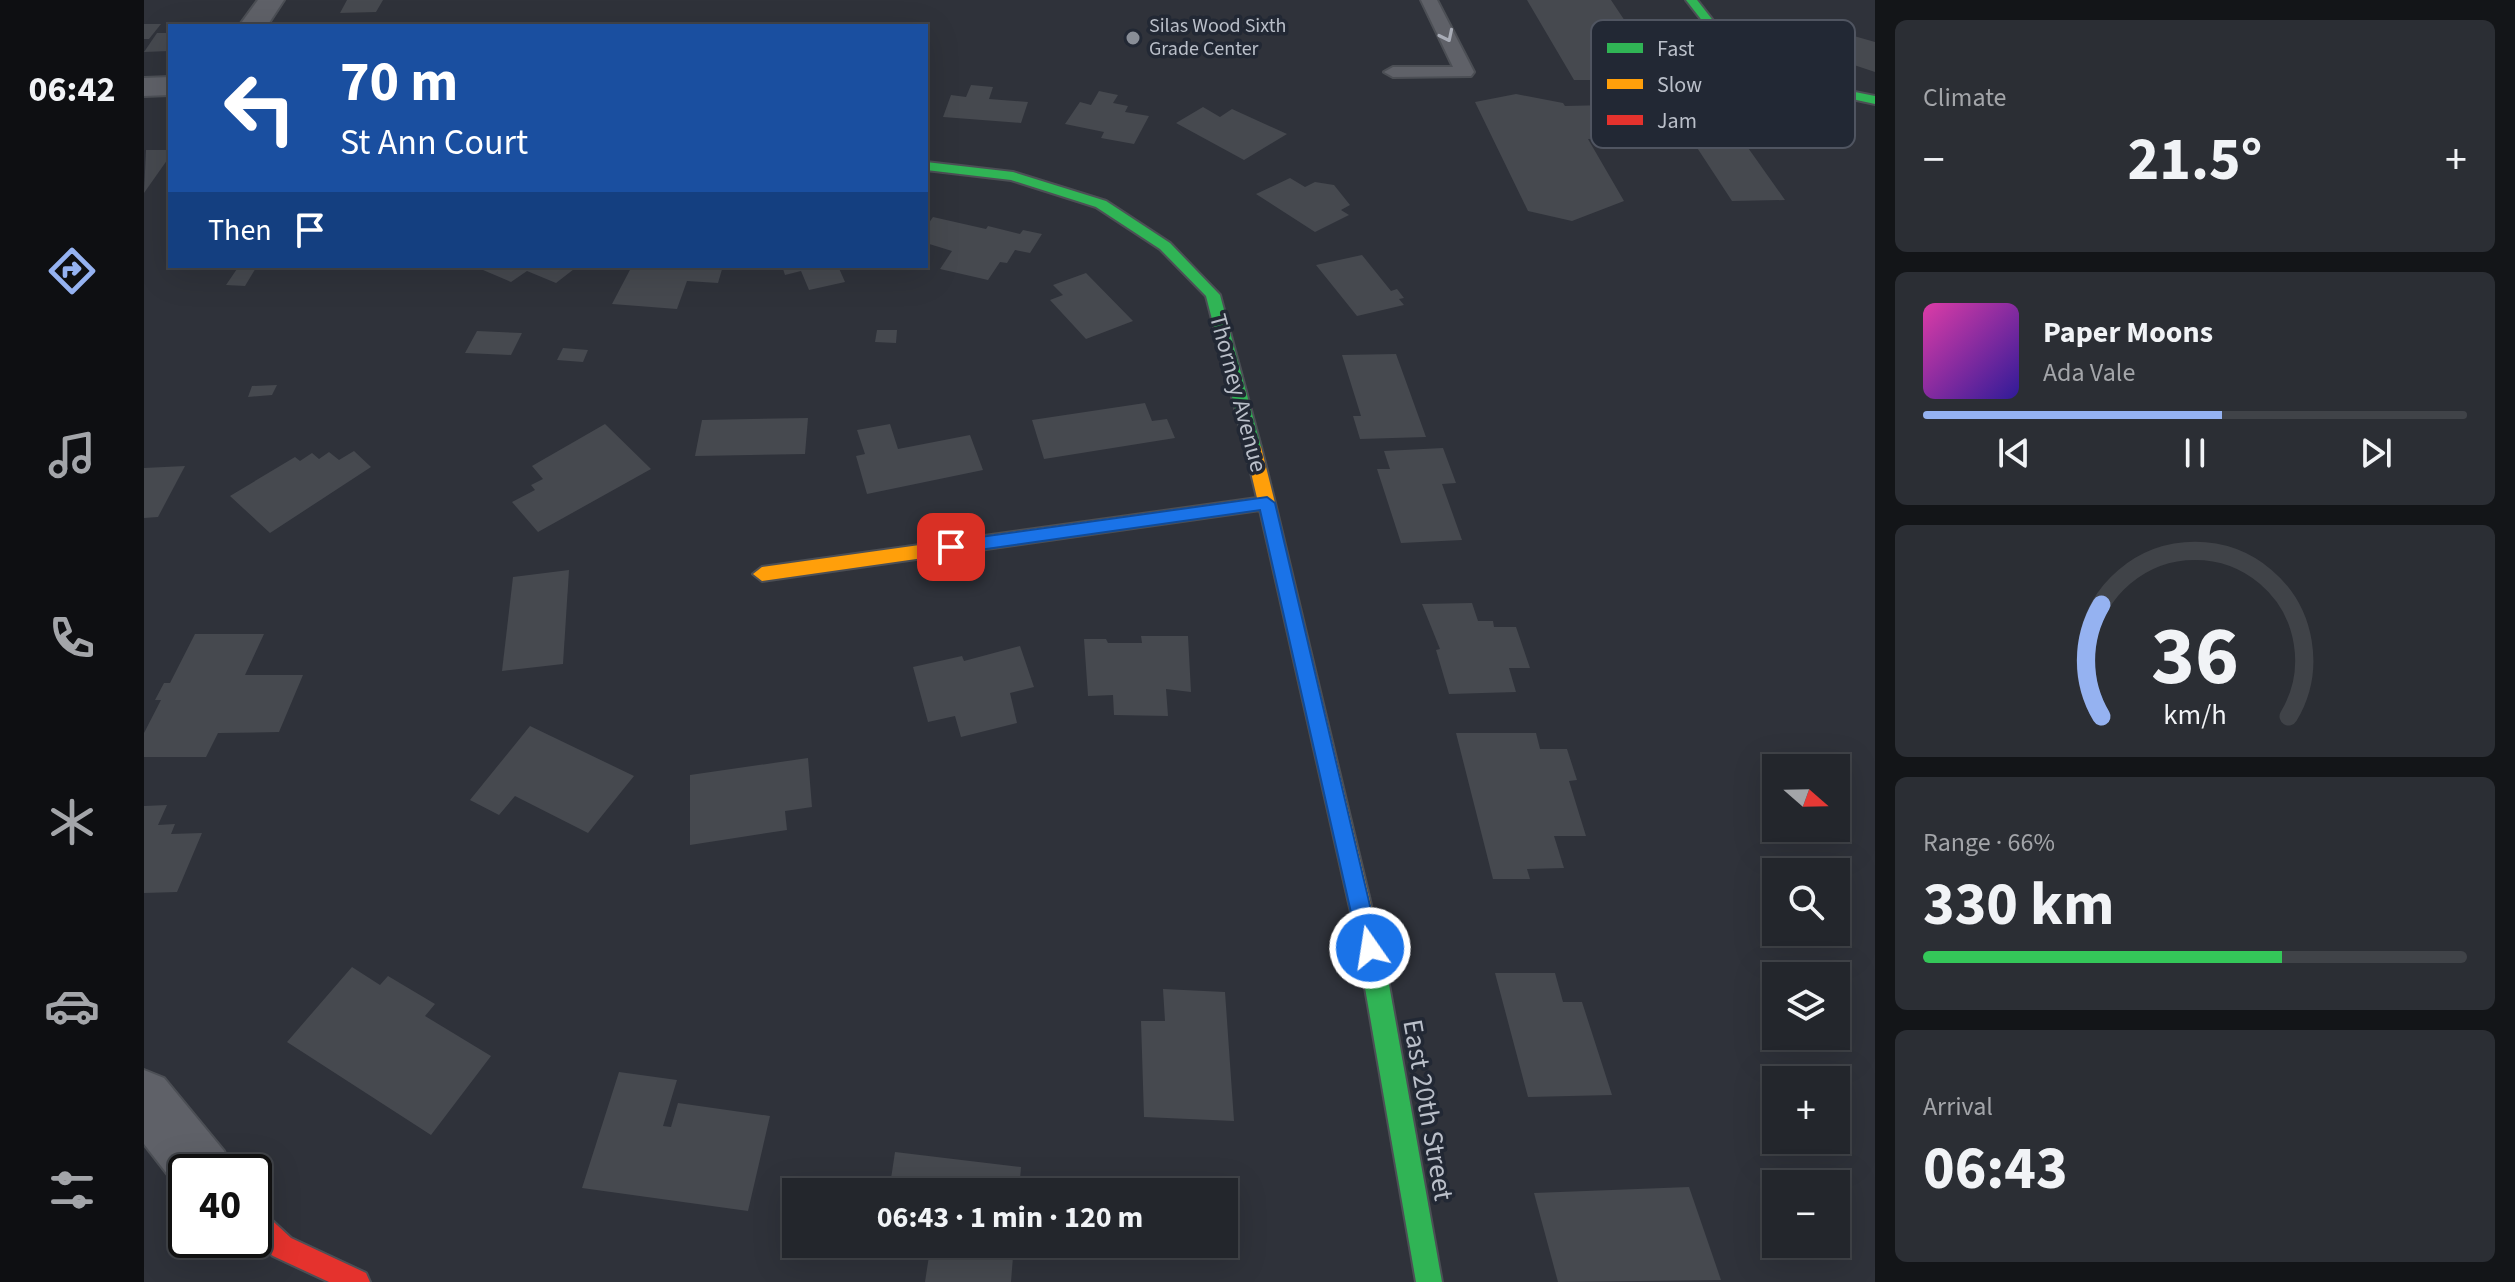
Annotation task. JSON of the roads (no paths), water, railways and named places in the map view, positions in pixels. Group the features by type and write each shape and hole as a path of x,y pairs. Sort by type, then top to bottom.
{"street":[{"path":"254,24 271,0"},
{"path":"1691,0 1707,20"},
{"path":"144,87 168,86"},
{"path":"1855,96 1875,100"},
{"name":"Thorney Avenue","path":"928,166 1013,176 1101,204 1165,246 1213,295 1267,503 1370,948"},
{"path":"762,574 1267,503"},
{"name":"East 20th Street","path":"1370,948 1429,1282"},
{"path":"144,1098 189,1154"},
{"path":"272,1238 282,1247 357,1282"}],"lane":[{"path":"1393,72 1465,72 1429,0"}],"place":[{"name":"Silas Wood Sixth Grade Center","path":"1133,38"}]}
